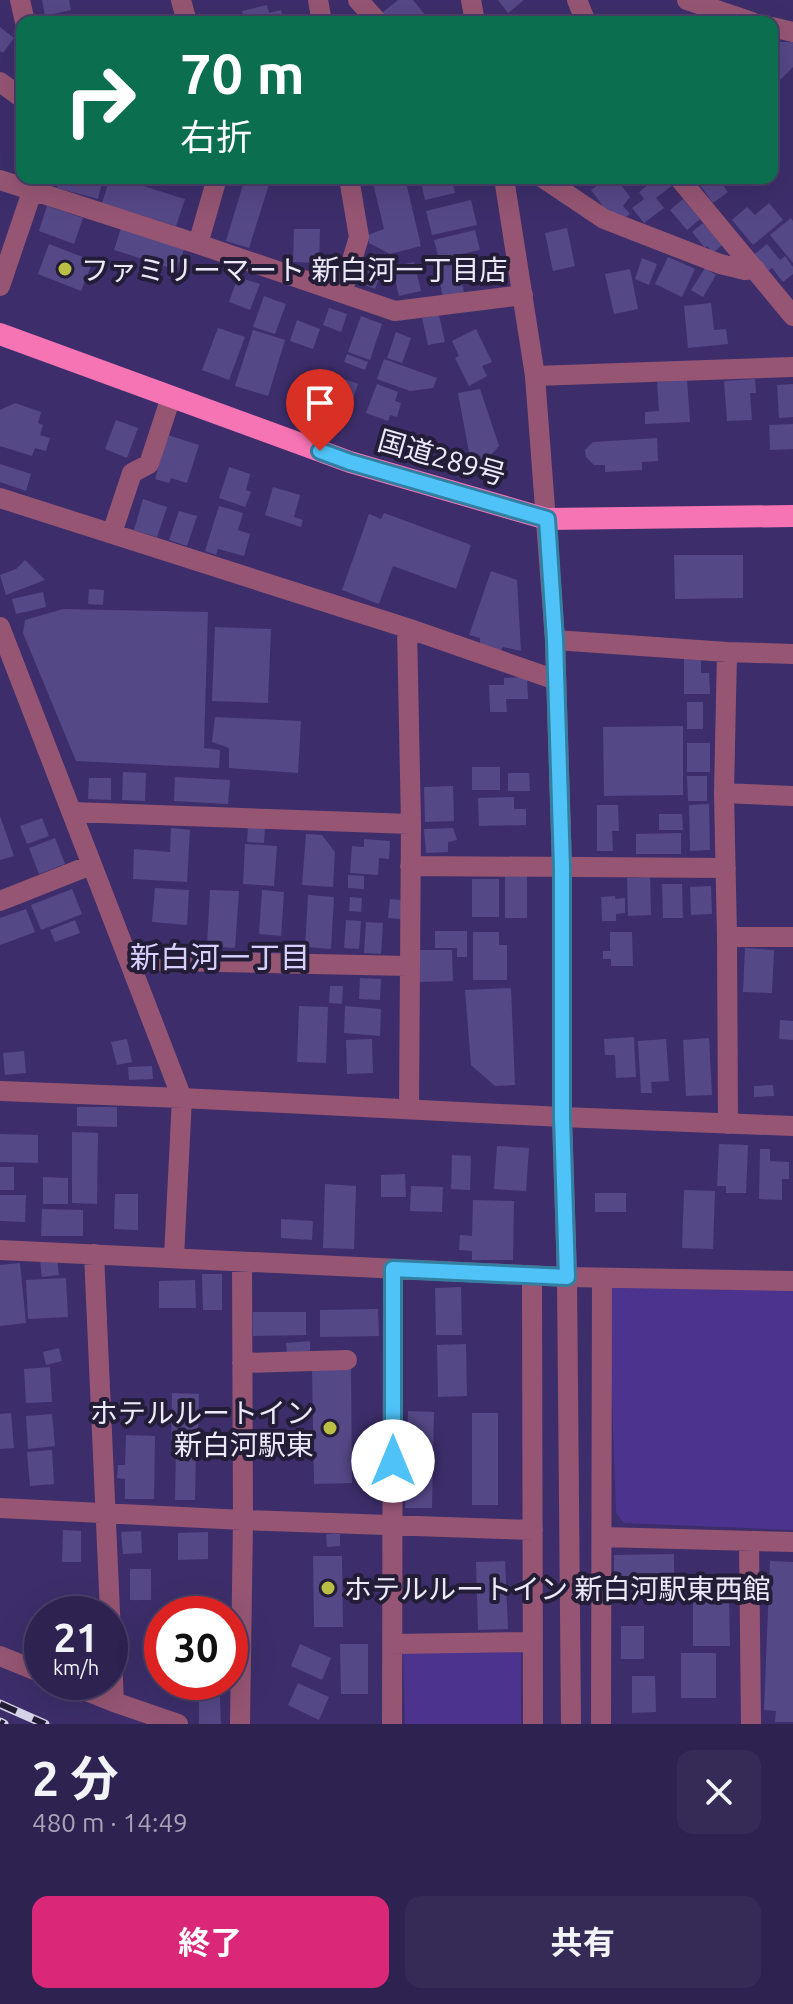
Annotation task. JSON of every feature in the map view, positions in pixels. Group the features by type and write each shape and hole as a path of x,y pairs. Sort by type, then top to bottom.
{"highway":[{"name":"国道289号","path":"0,334 350,462 547,519 793,516"}],"street":[{"path":"358,0 373,16"},
{"path":"687,0 734,16"},
{"path":"198,244 215,184"},
{"path":"342,293 359,237 350,184"},
{"path":"505,184 535,376 555,640 562,868 562,1117 567,1277 571,1724"},
{"path":"552,184 604,219 720,264 745,270 755,269"},
{"path":"684,184 793,316"},
{"path":"0,286 34,185 395,311 523,295"},
{"path":"535,376 793,367"},
{"path":"112,533 132,473 149,464 171,397"},
{"path":"0,498 407,628 556,680"},
{"path":"0,627 182,1098 174,1257"},
{"path":"407,628 411,824 409,1109"},
{"path":"555,640 793,654"},
{"path":"727,652 724,793 728,1124"},
{"path":"724,793 793,796"},
{"path":"72,812 411,824"},
{"path":"0,901 91,865"},
{"path":"410,866 726,868"},
{"path":"727,937 793,937"},
{"path":"130,960 408,966"},
{"path":"0,1091 793,1126"},
{"path":"0,1250 532,1276 793,1281"},
{"path":"94,1254 114,1702"},
{"path":"240,1724 242,1263"},
{"path":"392,1724 393,1269"},
{"path":"532,1276 533,1724"},
{"path":"601,1724 602,1278"},
{"path":"242,1363 347,1360"},
{"path":"0,1508 533,1530"},
{"path":"602,1537 793,1542"},
{"path":"749,1541 751,1724"},
{"path":"392,1644 533,1642"},
{"path":"0,1656 24,1666"},
{"path":"109,1700 178,1724"}],"shaded area":[{"path":"793,1284 793,1530 624,1523 616,1513 608,1286"},
{"path":"521,1647 521,1724 405,1724 403,1649"}],"building":[{"path":"42,0 69,0 71,10 45,16"},
{"path":"398,0 413,0 426,16 386,16 383,12"},
{"path":"498,0 524,0 508,13"},
{"path":"267,5 269,13 281,10 282,16 243,16 242,11"},
{"path":"0,27 14,38 3,53 0,51"},
{"path":"793,42 793,67 780,80 778,78 778,44"},
{"path":"58,184 102,184 98,199 57,188"},
{"path":"108,184 137,184 185,199 176,226 102,203"},
{"path":"243,184 269,184 249,248 226,241"},
{"path":"373,184 406,184 421,246 390,254 369,243 368,235 384,229"},
{"path":"421,184 453,184 455,193 425,200"},
{"path":"600,184 620,184 630,197 623,206 630,214 625,218 608,213 591,190"},
{"path":"649,184 674,184 656,198 664,208 644,223 632,208 644,199 639,192"},
{"path":"699,184 722,184 728,192 713,203"},
{"path":"683,199 700,219 687,230 670,210"},
{"path":"471,200 477,225 432,235 426,211"},
{"path":"769,203 783,220 753,245 732,220 747,207 755,215"},
{"path":"47,206 83,218 74,244 39,231"},
{"path":"791,218 793,221 793,263 770,235"},
{"path":"123,222 186,243 177,270 114,250"},
{"path":"703,223 722,245 713,253 692,232"},
{"path":"567,228 575,266 553,271 545,233"},
{"path":"294,229 320,229 319,263 293,262"},
{"path":"475,230 480,250 439,259 434,240"},
{"path":"49,244 93,261 81,291 38,274"},
{"path":"767,244 780,260 785,256 793,267 793,274 783,282 772,268 766,273 752,256"},
{"path":"367,255 385,262 375,289 357,282"},
{"path":"668,257 695,269 682,297 655,284"},
{"path":"642,258 657,264 649,285 635,279"},
{"path":"457,260 464,292 443,297 436,265"},
{"path":"414,262 421,291 399,296 392,267"},
{"path":"705,268 716,275 703,297 691,290"},
{"path":"630,269 638,309 614,314 605,274"},
{"path":"238,277 260,284 250,310 229,302"},
{"path":"264,296 286,304 275,334 253,327"},
{"path":"711,303 714,330 726,329 728,344 688,348 684,306"},
{"path":"329,308 347,314 341,332 323,325"},
{"path":"439,315 445,342 428,345 422,318"},
{"path":"361,316 382,324 370,360 348,352"},
{"path":"297,320 320,329 313,349 290,341"},
{"path":"218,328 245,337 229,380 202,370"},
{"path":"476,329 492,362 482,366 487,376 469,386 455,358 459,356 452,341"},
{"path":"253,330 285,340 268,396 235,386"},
{"path":"396,332 411,338 402,363 387,358"},
{"path":"347,354 368,362 365,370 344,362"},
{"path":"384,359 437,378 433,388 410,391 377,379"},
{"path":"328,373 358,384 345,422 314,411"},
{"path":"755,379 756,393 750,393 752,420 727,421 724,381"},
{"path":"687,380 690,422 645,424 645,412 659,411 657,382"},
{"path":"377,384 398,392 395,401 401,403 397,417 390,415 388,421 366,413"},
{"path":"793,384 793,417 779,418 777,385"},
{"path":"480,389 499,446 488,458 471,463 458,393"},
{"path":"15,403 41,412 38,423 43,425 40,435 50,438 46,451 35,448 32,456 0,446 0,410"},
{"path":"116,420 138,428 127,458 105,449"},
{"path":"793,424 793,449 770,450 769,425"},
{"path":"168,435 199,445 187,483 171,478 169,483 155,479"},
{"path":"657,438 658,461 642,462 642,470 605,472 605,465 594,465 586,457 585,450 593,442"},
{"path":"0,464 31,474 26,491 0,482"},
{"path":"229,467 250,474 246,490 251,492 245,507 219,498"},
{"path":"273,487 300,495 294,517 303,520 301,527 265,515"},
{"path":"143,499 167,507 157,537 134,530"},
{"path":"219,506 243,513 238,530 250,534 244,556 218,549 216,555 205,551"},
{"path":"179,511 197,516 187,546 169,540"},
{"path":"384,513 471,545 456,589 393,566 379,604 342,590 369,514 381,519"},
{"path":"674,555 743,555 743,598 675,599"},
{"path":"25,560 45,580 6,595 0,575 16,569"},
{"path":"491,571 517,580 521,651 503,647 499,652 480,644 480,638 469,635"},
{"path":"89,589 104,590 103,605 88,604"},
{"path":"43,592 46,607 16,614 12,599"},
{"path":"63,609 208,612 204,748 220,750 219,768 76,761 23,633 25,620"},
{"path":"215,627 271,629 268,703 212,701"},
{"path":"684,656 701,656 701,673 709,673 710,694 684,694"},
{"path":"527,677 528,699 506,699 507,712 490,712 489,685 504,685 504,678"},
{"path":"687,702 703,702 703,729 687,729"},
{"path":"215,717 301,721 298,773 229,768 229,748 212,742"},
{"path":"683,726 683,795 604,796 603,727"},
{"path":"687,743 710,743 710,772 687,772"},
{"path":"472,767 500,767 500,790 472,790"},
{"path":"123,772 146,773 145,801 122,800"},
{"path":"508,773 529,773 530,791 508,791"},
{"path":"687,776 707,776 707,801 688,801"},
{"path":"175,777 230,780 228,804 174,801"},
{"path":"89,778 111,778 111,800 88,799"},
{"path":"453,786 454,821 425,822 424,787"},
{"path":"514,797 514,809 526,809 526,825 479,826 478,798"},
{"path":"709,804 710,850 690,851 689,805"},
{"path":"597,805 618,805 619,831 612,831 613,851 597,851"},
{"path":"659,814 682,814 683,830 659,830"},
{"path":"0,816 14,856 0,860"},
{"path":"42,818 49,836 27,844 20,826"},
{"path":"248,827 265,828 264,843 247,842"},
{"path":"171,828 190,830 187,882 133,879 134,849 170,852"},
{"path":"453,828 457,840 448,842 448,852 426,853 424,829"},
{"path":"681,833 681,854 636,854 636,834"},
{"path":"306,834 322,835 335,852 333,887 302,885"},
{"path":"55,838 65,864 39,874 29,848"},
{"path":"364,839 390,841 389,859 379,858 378,875 350,873 352,846 364,847"},
{"path":"245,844 277,846 274,886 243,884"},
{"path":"505,874 527,875 527,918 505,918"},
{"path":"348,875 364,876 364,889 348,888"},
{"path":"650,877 651,915 628,916 627,878"},
{"path":"472,879 499,879 499,917 472,917"},
{"path":"662,884 682,884 683,918 663,918"},
{"path":"711,886 712,914 691,915 690,887"},
{"path":"155,888 189,890 187,925 152,922"},
{"path":"72,889 82,914 41,930 31,905"},
{"path":"210,890 239,891 235,948 207,946"},
{"path":"262,890 284,892 281,936 259,934"},
{"path":"308,895 334,897 331,949 305,947"},
{"path":"615,896 615,899 625,898 625,913 616,914 616,921 602,921 601,897"},
{"path":"350,897 362,898 361,912 349,911"},
{"path":"390,899 402,900 401,919 388,918"},
{"path":"26,909 35,932 0,945 0,918"},
{"path":"75,920 80,933 55,942 50,930"},
{"path":"346,920 361,921 359,949 344,948"},
{"path":"366,922 383,923 381,954 364,953"},
{"path":"435,931 467,931 467,957 457,957 457,948 435,948"},
{"path":"473,932 499,932 499,945 507,945 507,980 473,980"},
{"path":"610,932 632,932 633,966 611,966 611,959 603,959 603,951 610,951"},
{"path":"745,948 774,950 772,993 743,992"},
{"path":"420,950 452,950 453,981 420,982"},
{"path":"360,978 381,979 380,1000 359,999"},
{"path":"330,986 343,986 342,1004 329,1003"},
{"path":"511,988 515,1085 495,1086 471,1065 465,990"},
{"path":"299,1006 328,1007 326,1063 297,1062"},
{"path":"345,1006 381,1009 380,1036 344,1033"},
{"path":"780,1020 793,1021 793,1040 779,1039"},
{"path":"634,1037 636,1077 616,1078 615,1055 605,1055 604,1039"},
{"path":"709,1038 712,1095 686,1096 683,1040"},
{"path":"127,1039 132,1062 117,1065 111,1042"},
{"path":"372,1039 373,1073 347,1074 346,1040"},
{"path":"666,1039 669,1081 651,1082 652,1093 641,1093 638,1041"},
{"path":"24,1051 26,1073 5,1075 3,1053"},
{"path":"152,1066 153,1079 129,1080 128,1067"},
{"path":"773,1085 774,1096 754,1097 754,1086"},
{"path":"77,1107 117,1107 117,1127 77,1126"},
{"path":"72,1132 98,1133 97,1204 72,1203"},
{"path":"0,1134 38,1135 38,1163 0,1162"},
{"path":"719,1144 748,1145 746,1193 726,1193 726,1186 717,1186"},
{"path":"497,1146 529,1148 526,1191 494,1189"},
{"path":"760,1149 770,1149 770,1161 789,1162 789,1179 782,1179 782,1200 759,1199"},
{"path":"452,1155 471,1156 470,1190 451,1189"},
{"path":"0,1167 14,1167 14,1190 0,1190"},
{"path":"405,1174 406,1197 381,1197 381,1175"},
{"path":"43,1177 68,1178 68,1204 43,1204"},
{"path":"325,1184 356,1186 354,1249 323,1248"},
{"path":"411,1186 443,1187 442,1212 410,1211"},
{"path":"684,1190 715,1191 713,1249 682,1248"},
{"path":"595,1193 626,1193 626,1212 595,1212"},
{"path":"115,1194 138,1194 138,1230 114,1229"},
{"path":"0,1195 26,1195 25,1222 0,1221"},
{"path":"473,1200 514,1201 513,1260 472,1260 472,1251 459,1250 460,1235 472,1236"},
{"path":"42,1209 83,1210 83,1236 41,1236"},
{"path":"281,1219 313,1221 312,1240 281,1238"},
{"path":"57,1259 59,1275 42,1277 40,1261"},
{"path":"20,1263 26,1323 0,1326 0,1265"},
{"path":"202,1274 222,1274 222,1310 203,1310"},
{"path":"66,1278 68,1317 28,1319 26,1280"},
{"path":"195,1280 196,1308 159,1308 159,1281"},
{"path":"461,1287 462,1335 436,1335 435,1288"},
{"path":"378,1309 379,1336 320,1337 320,1310"},
{"path":"253,1312 306,1312 306,1335 253,1336"},
{"path":"310,1341 310,1352 287,1354 286,1343"},
{"path":"466,1344 467,1396 438,1397 437,1345"},
{"path":"59,1348 62,1361 46,1365 43,1352"},
{"path":"50,1367 52,1402 26,1403 24,1369"},
{"path":"351,1368 352,1483 314,1484 312,1369"},
{"path":"172,1393 199,1394 198,1443 171,1442"},
{"path":"408,1411 434,1412 432,1508 405,1508"},
{"path":"11,1413 14,1448 0,1449 0,1414"},
{"path":"472,1413 498,1413 498,1505 472,1505"},
{"path":"52,1414 55,1446 28,1449 26,1416"},
{"path":"126,1435 155,1436 154,1499 125,1499 125,1479 117,1478 118,1465 125,1465"},
{"path":"176,1449 196,1449 195,1500 175,1500"},
{"path":"52,1450 54,1484 30,1486 27,1452"},
{"path":"63,1530 81,1531 81,1562 62,1562"},
{"path":"141,1531 142,1553 123,1554 121,1532"},
{"path":"208,1532 208,1559 178,1560 178,1533"},
{"path":"326,1534 340,1534 340,1546 327,1547"},
{"path":"674,1554 674,1579 614,1579 614,1555"},
{"path":"313,1556 342,1556 343,1627 314,1627"},
{"path":"505,1561 508,1629 478,1630 476,1562"},
{"path":"770,1561 793,1562 793,1722 775,1722 776,1711 764,1710"},
{"path":"130,1569 151,1569 151,1596 144,1596 144,1600 130,1600"},
{"path":"693,1601 729,1601 730,1646 693,1646"},
{"path":"621,1626 644,1626 644,1659 621,1659"},
{"path":"300,1644 331,1658 322,1680 291,1666"},
{"path":"340,1644 368,1644 368,1694 341,1694"},
{"path":"681,1653 716,1653 716,1698 681,1698"},
{"path":"632,1676 655,1676 656,1712 632,1713"},
{"path":"298,1683 329,1697 319,1720 288,1705"},
{"path":"199,1700 220,1700 221,1724 199,1724"}],"railway":[{"path":"0,1704 45,1724"},
{"path":"0,1722 4,1724"}],"place":[{"name":"ファミリーマート 新白河一丁目店","path":"65,269"},
{"name":"ホテルルートイン 新白河駅東","path":"330,1428"},
{"name":"ホテルルートイン 新白河駅東西館","path":"328,1588"}],"district":[{"name":"新白河一丁目","path":"220,957"}],"route":[{"path":"320,451 547,519 555,640 562,868 562,1117 567,1277 393,1269 393,1461"}]}
